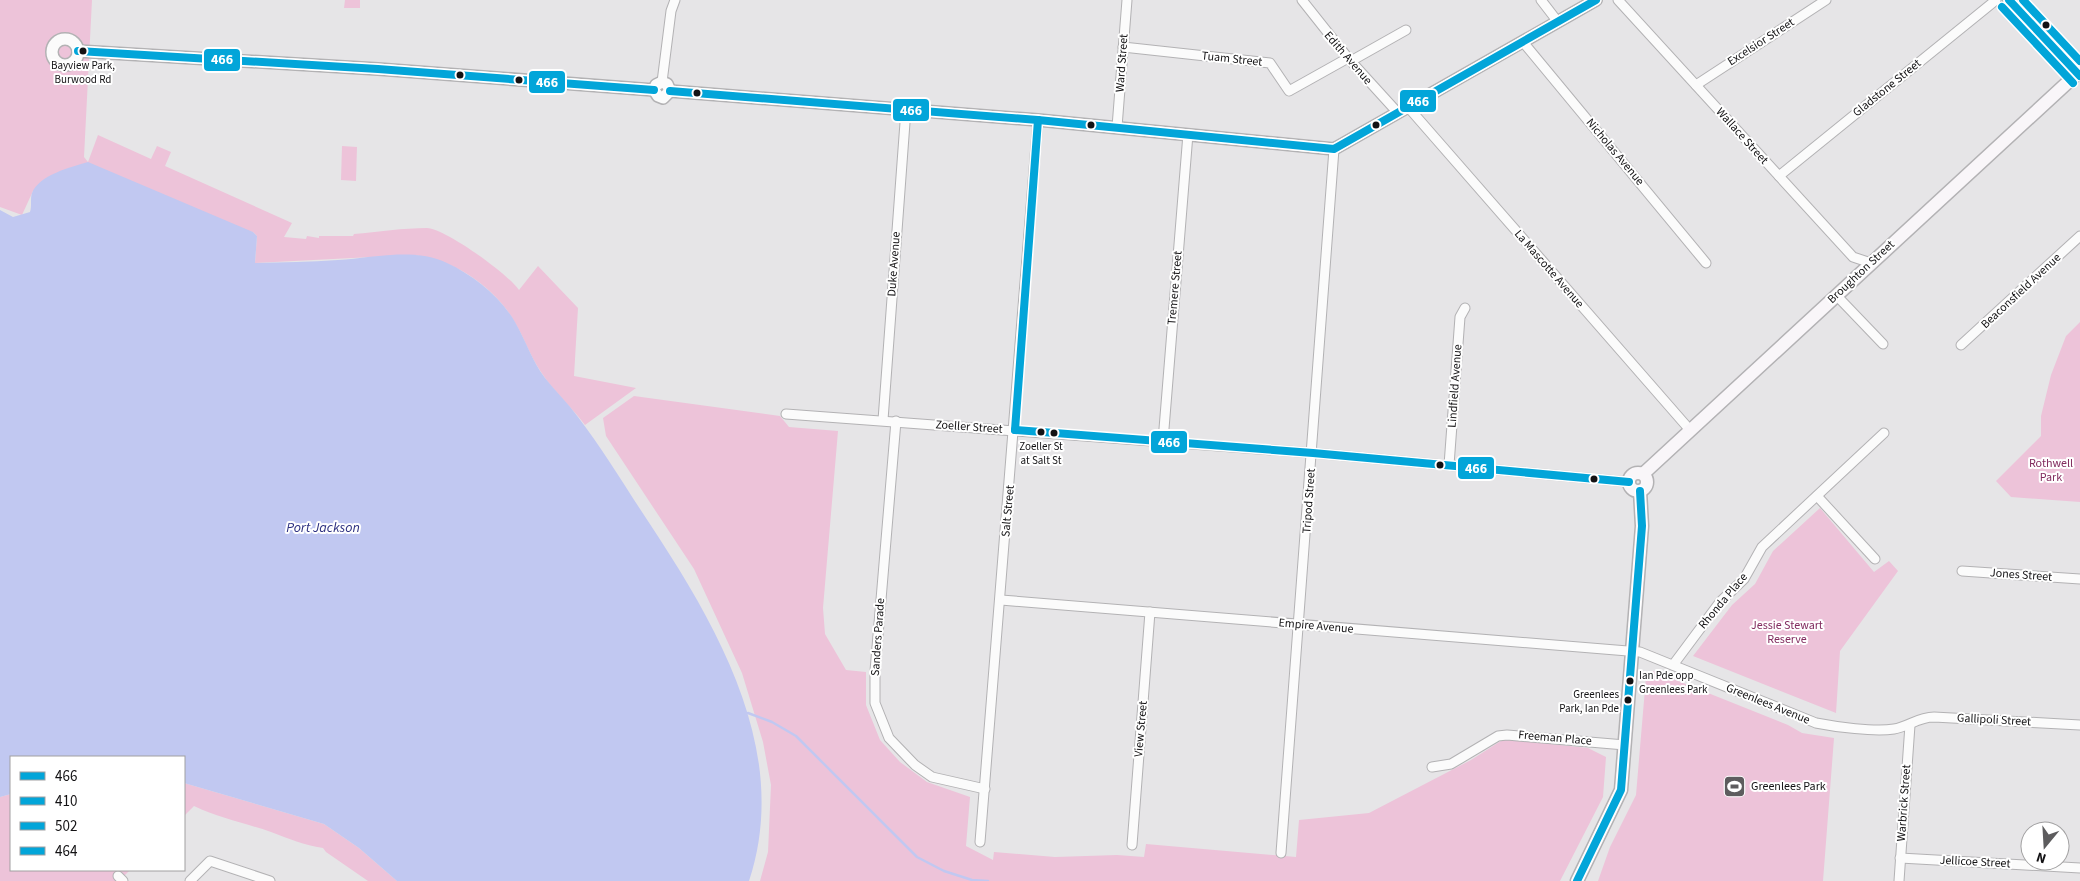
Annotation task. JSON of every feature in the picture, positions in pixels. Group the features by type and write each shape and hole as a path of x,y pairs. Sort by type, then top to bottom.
{"main road":[{"path":"2009,0 2079,73"},
{"name":"Broughton Street","path":"1643,474 2079,73"},
{"path":"1636,473 1643,474 1647,479 1647,485 1640,490 1633,489 1630,482 1636,473"},
{"path":"1577,881 1621,790 1642,526 1640,490"}],"street":[{"path":"662,88 668,28 675,0"},
{"name":"Ward Street","path":"1117,127 1127,0"},
{"name":"Edith Avenue","path":"1302,0 1350,60 1403,110"},
{"path":"1541,0 1558,22"},
{"path":"78,51 662,88 1117,127 1334,150 1596,0"},
{"name":"Wallace Street","path":"1618,0 1853,257 1871,263"},
{"name":"Excelsior Street","path":"1696,85 1826,0"},
{"name":"Gladstone Street","path":"1779,176 1996,0"},
{"name":"Tuam Street","path":"1123,47 1270,63 1289,91 1406,30"},
{"name":"Nicholas Avenue","path":"1523,42 1706,263"},
{"name":"Duke Avenue","path":"883,420 906,109"},
{"name":"La Mascotte Avenue","path":"1403,110 1690,430"},
{"name":"Salt Street","path":"980,842 1015,430 1038,120"},
{"name":"Tremere Street","path":"1163,441 1188,134"},
{"name":"Tripod Street","path":"1281,853 1313,453 1334,150"},
{"name":"Beaconsfield Avenue","path":"1961,345 2080,236"},
{"path":"1836,295 1884,344"},
{"name":"Lindfield Avenue","path":"1449,465 1460,318 1465,308"},
{"name":"Zoeller Street","path":"786,414 1313,453 1630,482"},
{"name":"Sanders Parade","path":"896,421 875,670 875,703 889,738 915,765 932,777 985,789"},
{"name":"Rhonda Place","path":"1673,665 1720,602 1744,580 1762,547 1884,433"},
{"path":"1817,496 1875,559"},
{"name":"Jones Street","path":"1962,572 2080,579"},
{"name":"Empire Avenue","path":"1001,600 1631,651"},
{"name":"View Street","path":"1132,845 1150,612"},
{"name":"Greenlees Avenue","path":"1631,651 1640,652 1816,723 1894,730 1910,725"},
{"name":"Gallipoli Street","path":"1910,725 1924,717 1934,717 2080,725"},
{"name":"Warbrick Street","path":"1899,881 1910,725"},
{"name":"Freeman Place","path":"1432,767 1451,764 1498,736 1507,735 1625,745"},
{"name":"Jellicoe Street","path":"1900,858 2080,868"},
{"path":"190,881 210,861 270,881"}],"green space":[{"path":"0,0 92,0 84,157 88,162 98,135 151,159 157,146 171,152 165,166 292,223 284,237 306,239 307,236 319,238 319,236 353,236 354,234 400,229 427,228 436,230 476,253 503,274 519,290 538,266 578,308 574,376 636,388 585,425 546,379 514,321 495,296 470,276 456,268 426,257 411,255 255,263 257,236 253,232 33,191 22,215 0,207"},
{"path":"345,0 360,0 360,8 344,8"},
{"path":"342,146 357,147 356,181 341,180"},
{"name":"Rothwell Park","path":"2080,322 2080,502 2011,497 1996,481 2041,436 2041,416 2051,375 2066,336"},
{"path":"634,396 780,416 789,427 838,431 823,608 825,634 846,670 866,672 866,705 880,740 900,762 927,782 970,797 966,846 993,860 994,852 1055,857 1117,855 1144,857 1146,844 1296,857 1299,820 1369,813 1471,760 1504,739 1588,748 1606,757 1603,797 1560,881 760,881 768,852 771,785 763,742 742,673 694,569 606,436 603,418"},
{"name":"Jessie Stewart Reserve","path":"1820,508 1874,572 1889,561 1898,571 1840,651 1836,713 1693,656 1732,605 1755,584 1773,551"},
{"name":"Greenlees Park","path":"1653,671 1788,725 1802,733 1834,738 1823,881 1598,881 1610,847 1636,795 1646,677"},
{"path":"185,783 324,824 359,848 397,881 368,881 323,848 297,842 194,806 185,815"},
{"path":"10,794 10,871 129,871 119,881 0,881 0,797"}],"water":[{"name":"Port Jackson","path":"88,162 253,232 257,236 255,263 328,261 407,254 435,258 447,263 476,280 494,295 509,312 540,371 595,440 669,553 719,641 739,687 753,734 761,782 760,831 749,881 397,881 359,848 324,824 185,783 185,756 10,756 10,794 0,797 0,210 13,217 30,212 32,193 41,181 73,166"}],"waterway":[{"path":"748,713 772,722 796,736 917,857 944,871 972,880 988,881"}],"transit line":[{"name":"466","path":"670,91 1038,120 1334,149 1596,0"},
{"name":"410","path":"2009,0 2080,76"},
{"name":"464","path":"2023,0 2080,61"},
{"name":"502","path":"2002,7 2073,83"},
{"name":"466","path":"78,51 378,69 654,90"},
{"name":"466","path":"1015,430 1038,120"},
{"name":"466","path":"1015,430 1313,453 1629,482"},
{"name":"466","path":"1577,881 1621,790 1642,526 1640,491"}],"place":[{"name":"Bayview Park, Burwood Rd","path":"83,51"},
{"name":"Zoeller St at Salt St","path":"1041,432"},
{"name":"Ian Pde opp Greenlees Park","path":"1630,681"},
{"name":"Greenlees Park, Ian Pde","path":"1628,700"},
{"name":"Greenlees Park","path":"1735,786"}]}
